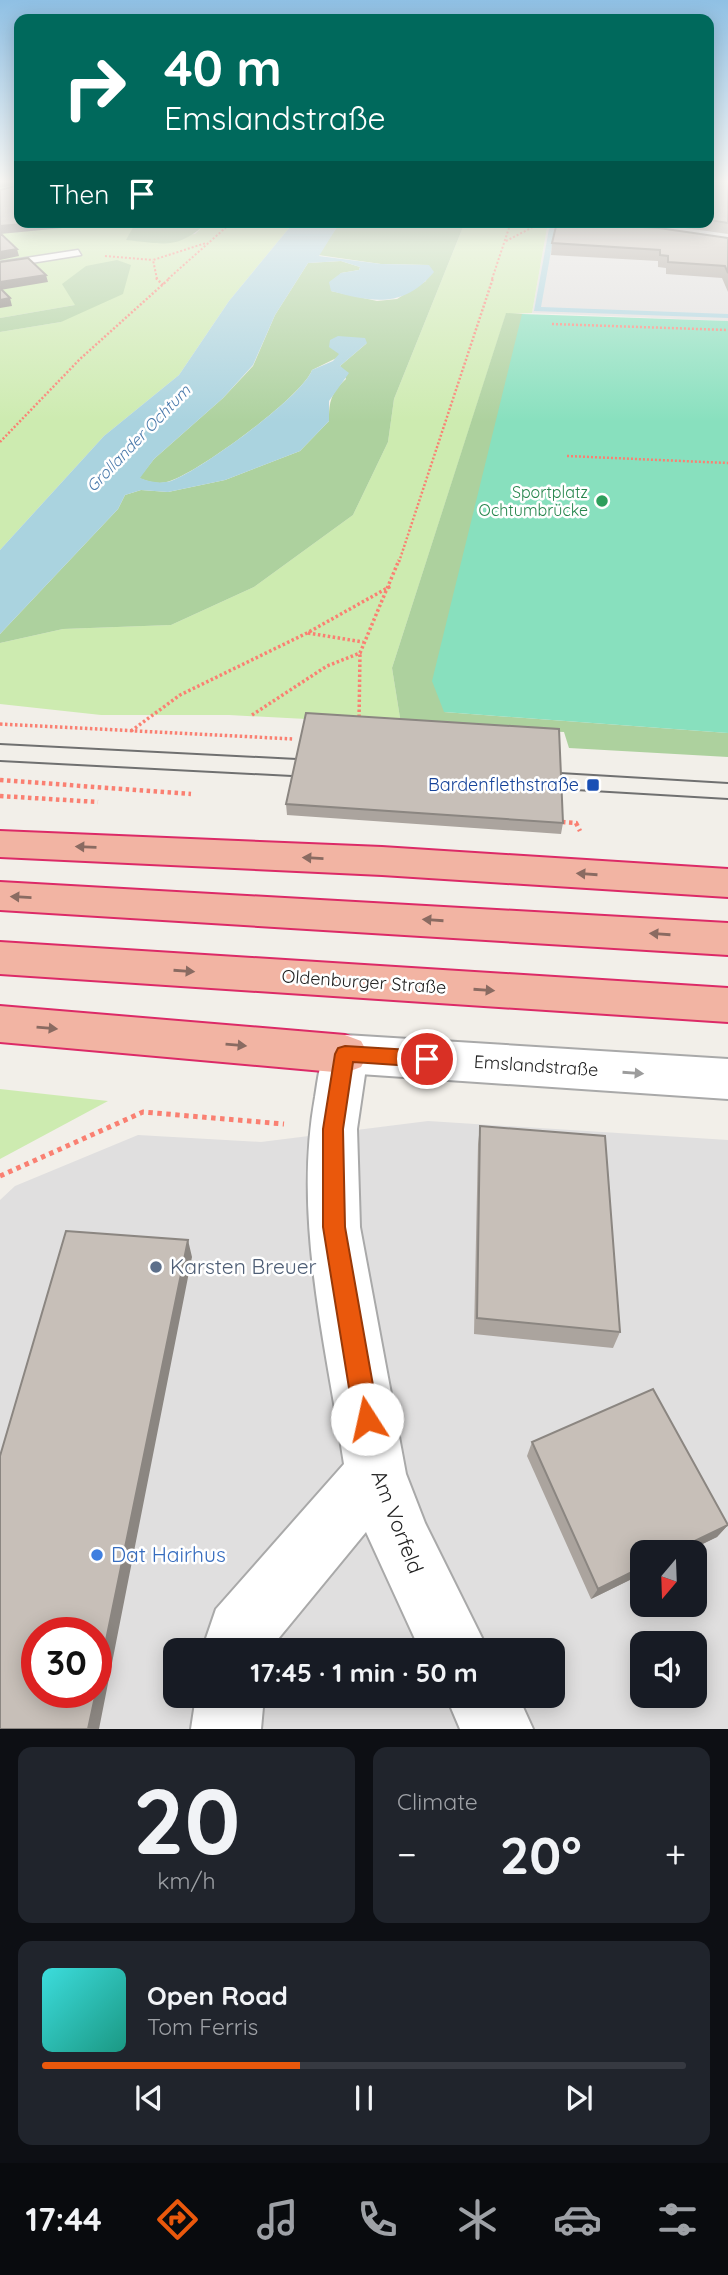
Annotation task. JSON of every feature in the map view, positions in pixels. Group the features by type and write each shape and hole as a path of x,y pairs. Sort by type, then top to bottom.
{"highway":[{"path":"0,844 382,861 728,883"},
{"path":"0,896 728,939"},
{"name":"Oldenburger Straße","path":"0,958 728,1005"},
{"path":"0,1024 345,1054"}],"street":[{"name":"Emslandstraße","path":"345,1054 728,1079"},
{"name":"Am Vorfeld","path":"345,1054 333,1129 334,1227 376,1474 401,1541 449,1638"},
{"path":"238,1638 239,1632 376,1474"},
{"path":"226,1729 229,1708"},
{"path":"487,1708 498,1729"}],"lane":[{"path":"0,265 28,261"}],"path":[{"path":"153,261 157,281 163,285"},
{"path":"0,442 80,359 190,261"},
{"path":"359,727 360,653 363,642 391,585 499,261"},
{"path":"552,324 728,330"},
{"path":"567,456 728,463"},
{"path":"131,731 180,695 307,633 391,585"},
{"path":"307,633 363,642"},
{"path":"251,715 327,666 360,653"},
{"path":"0,724 294,739"},
{"path":"0,780 191,794"},
{"path":"0,796 110,803"},
{"path":"0,1176 143,1112 244,1120"}],"shaded area":[{"path":"541,261 728,261 728,321 532,313"},
{"path":"428,1121 728,1140 728,1729 0,1729 0,1200 15,1186 138,1135 261,1142"}],"green space":[{"path":"0,261 262,261 229,301 179,375 104,436 0,550 0,332 61,322 75,305 0,318"},
{"path":"113,261 131,265 123,294 61,322 0,332 0,318 75,305 62,284 86,266"},
{"path":"341,261 360,267 359,270 341,273 331,291 377,301 397,299 426,281 429,265 358,261 449,261 394,399 388,442 353,515 254,587 171,625 63,629 0,643 0,634 118,509 125,495 141,490 168,492 225,480 300,451 329,421 332,398 346,379 340,366 367,343 312,370 305,382 271,414 203,464 166,482 154,483 139,478 154,459 223,398 253,366 275,315 308,263"},
{"path":"449,261 541,261 532,313 506,314 392,668 401,724 229,715 101,715 0,704 0,643 63,629 171,625 254,587 353,515 388,442 394,399"},
{"path":"506,313 523,314 444,712 728,733 728,757 569,748 564,732 401,724 392,668"},
{"name":"Sportplatz Ochtumbrücke","path":"522,314 728,321 728,733 444,712 432,681"},
{"path":"0,1089 108,1101 0,1159"}],"water":[{"name":"Grollander Ochtum","path":"262,261 355,261 429,265 434,272 411,292 386,300 373,300 331,291 329,282 341,273 359,270 360,267 341,261 308,263 275,315 253,365 223,398 154,459 140,478 155,482 171,481 204,463 271,414 305,382 312,370 333,361 339,354 329,347 330,340 338,336 365,338 367,343 340,366 349,373 329,401 329,421 300,451 225,480 168,492 141,490 125,495 118,509 0,634 0,550 104,436 179,375 229,301"}],"building":[{"path":"31,261 46,275 0,282 0,262"},
{"path":"728,261 728,273 725,266 668,262"},
{"path":"0,288 10,298 0,300"},
{"path":"306,713 559,729 563,823 286,804"},
{"path":"480,1126 605,1136 620,1332 477,1318"},
{"path":"66,1231 188,1240 111,1617 21,1617 21,1708 93,1708 88,1729 0,1729 0,1456"},
{"path":"653,1389 728,1525 697,1540 630,1540 630,1573 598,1589 532,1442"}],"waterway":[{"path":"546,261 537,309 728,316"}],"tram line":[{"path":"0,744 316,760"},
{"path":"0,761 311,777"},
{"path":"543,772 728,783"},
{"path":"542,788 728,799"}],"place":[{"name":"Sportplatz Ochtumbrücke","path":"602,501"},
{"name":"Bardenflethstraße","path":"593,785"},
{"name":"Karsten Breuer","path":"156,1267"},
{"name":"Dat Hairhus","path":"97,1555"}],"route":[{"path":"367,1419 334,1227 333,1129 345,1054 427,1059"}]}
